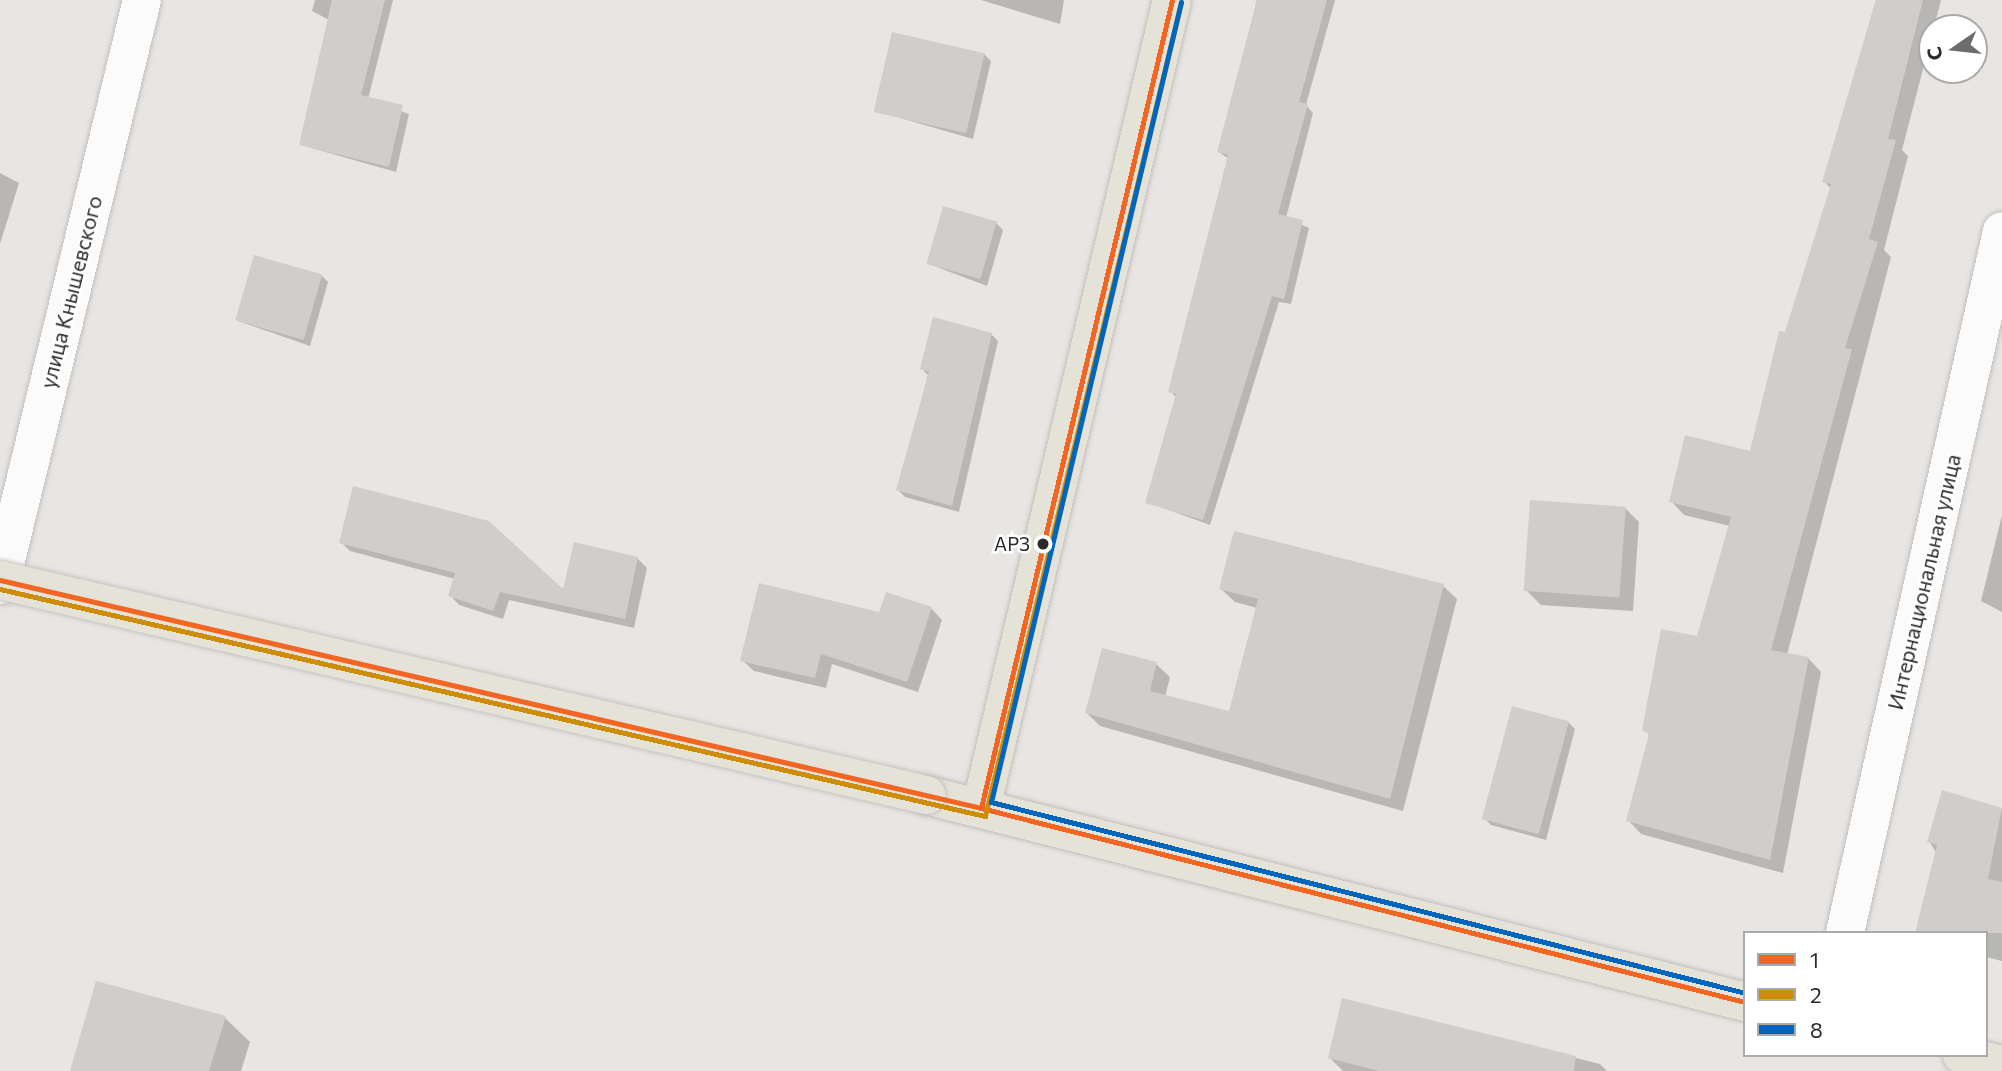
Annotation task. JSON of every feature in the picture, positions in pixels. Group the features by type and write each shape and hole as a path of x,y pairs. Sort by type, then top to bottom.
{"main road":[{"path":"981,808 1172,0"},
{"path":"0,582 981,808 1743,1001"},
{"path":"1970,1057 2002,1065"}],"street":[{"name":"улица Кнышевского","path":"0,582 142,0"},
{"name":"Интернациональная улица","path":"1846,931 2002,231"}],"building":[{"path":"332,0 385,0 361,95 403,105 389,167 299,145"},
{"path":"1257,0 1327,0 1299,102 1308,104 1278,214 1303,220 1284,299 1272,296 1203,520 1145,503 1176,394 1168,392 1228,155 1217,152"},
{"path":"1876,0 1923,0 1888,139 1896,140 1869,239 1878,242 1845,348 1852,349 1771,650 1809,657 1770,860 1626,821 1649,734 1642,730 1661,629 1697,636 1731,517 1669,502 1685,435 1750,451 1779,331 1785,332 1831,184 1822,182"},
{"path":"892,32 985,53 966,133 874,112"},
{"path":"943,206 997,221 980,279 926,264"},
{"path":"254,255 322,275 304,340 235,320"},
{"path":"933,317 992,333 952,506 896,490 929,372 920,369"},
{"path":"353,486 489,521 563,589 574,542 638,557 625,619 500,592 493,611 448,596 455,573 339,543"},
{"path":"1530,500 1626,507 1619,597 1524,591"},
{"path":"1234,531 1444,584 1390,799 1085,713 1102,648 1157,662 1150,691 1229,711 1258,599 1219,589"},
{"path":"759,583 879,612 886,592 932,607 907,682 821,654 815,678 740,661"},
{"path":"1512,706 1569,721 1539,834 1482,819"},
{"path":"1942,790 2002,808 1988,879 2002,882 2002,933 1916,931 1937,845 1927,842"},
{"path":"96,981 226,1016 209,1071 70,1071"},
{"path":"1342,998 1576,1056 1574,1071 1379,1071 1328,1058"}],"transit line":[{"name":"1","path":"981,808 1172,0"},
{"name":"2","path":"0,589 985,816 1181,2"},
{"name":"8","path":"1181,2 991,802 1743,992"},
{"name":"1","path":"0,580 981,808 1743,1001"}],"place":[{"name":"АРЗ","path":"1043,544"}]}
